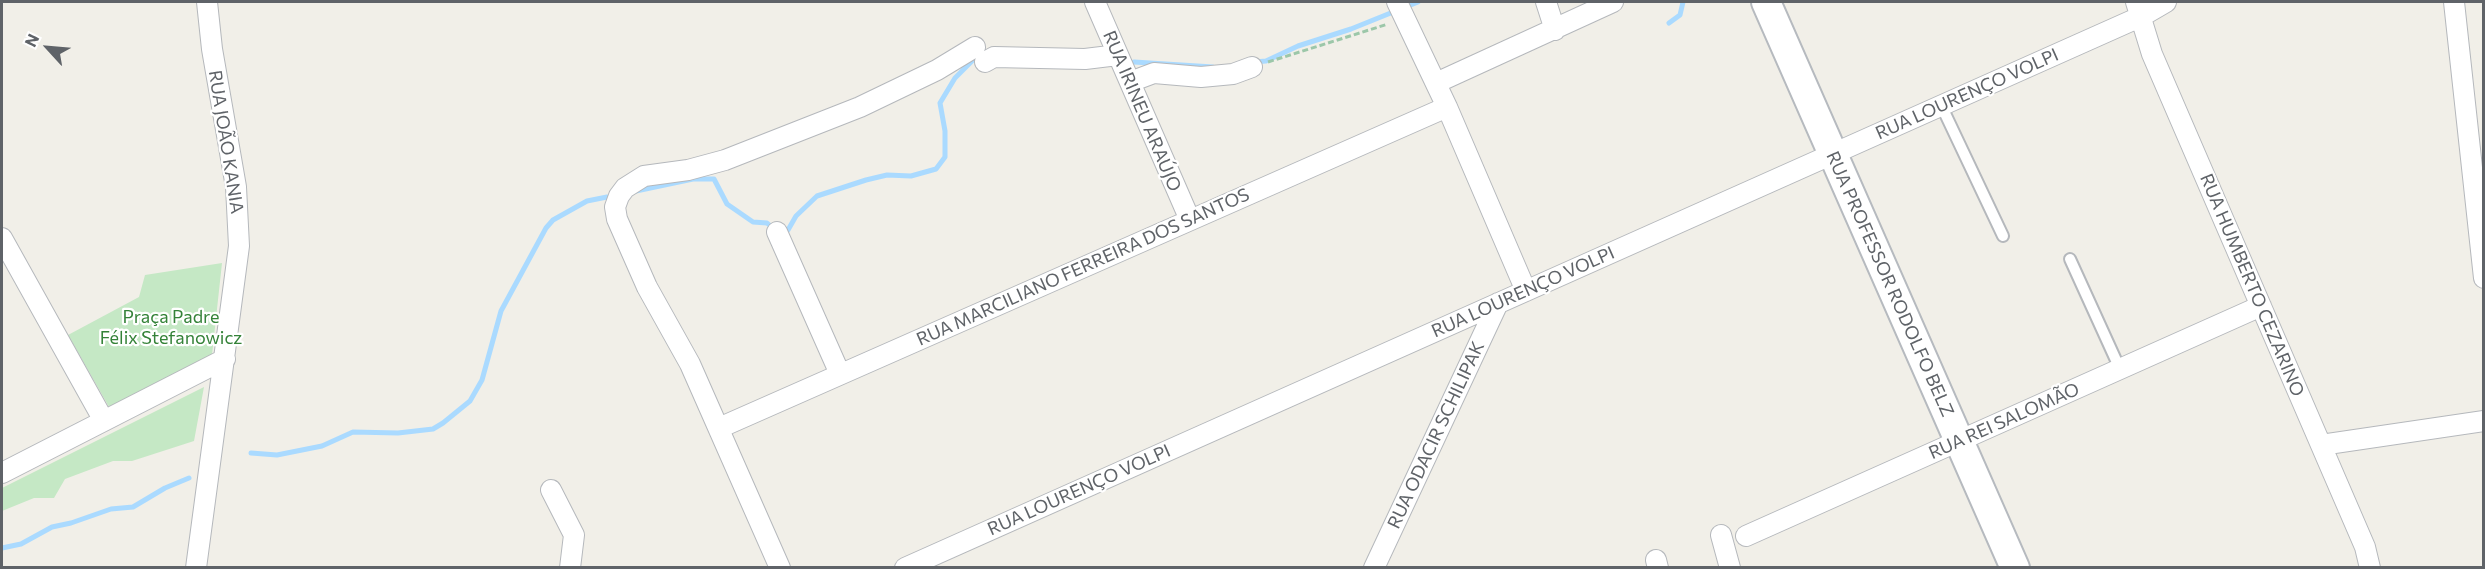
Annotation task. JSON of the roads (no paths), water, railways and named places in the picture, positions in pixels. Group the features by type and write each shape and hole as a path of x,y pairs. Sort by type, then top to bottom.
{"street":[{"name":"RUA JOÃO KANIA","path":"196,567 237,272 239,218 207,2"},
{"name":"RUA IRINEU ARAÚJO","path":"1095,2 1190,220"},
{"path":"1546,2 1555,30"},
{"path":"1436,83 1613,2"},
{"name":"RUA PROFESSOR RODOLFO BELZ","path":"1766,2 2015,567"},
{"name":"RUA LOURENÇO VOLPI","path":"905,567 1941,105 2139,9 2166,2"},
{"path":"2454,2 2484,279"},
{"path":"1401,9 1447,107 1526,291"},
{"name":"RUA HUMBERTO CEZARINO","path":"2139,9 2152,54 2365,547 2370,567"},
{"path":"780,567 690,364 655,304 617,219 615,207 619,196 625,188 644,176 688,170 725,160 850,111 937,70 980,54 994,57 1085,59 1118,55"},
{"path":"1130,82 1154,73 1201,77 1233,74 1252,66"},
{"name":"RUA MARCILIANO FERREIRA DOS SANTOS","path":"719,428 1447,107"},
{"path":"777,232 840,374"},
{"path":"2,238 104,421"},
{"name":"RUA ODACIR SCHILIPAK","path":"1374,567 1498,303"},
{"name":"RUA REI SALOMÃO","path":"1746,536 2261,306"},
{"path":"2,473 225,359"},
{"path":"2321,445 2484,421"},
{"path":"551,489 574,535 570,567"},
{"path":"1720,535 1730,567"}],"lane":[{"path":"1941,105 2002,236"},
{"path":"2070,259 2120,369"}],"waterway":[{"path":"1254,62 1266,61 1298,46 1351,29 1418,2"},
{"path":"1669,23 1680,15 1683,2"},
{"path":"636,191 693,179 714,179 727,204 753,222 767,223 776,231 788,230 796,216 817,196 887,175 911,176 936,169 945,157 945,131 940,103 955,78 977,56"},
{"path":"1134,62 1213,67"},
{"path":"251,453 277,455 322,446 353,432 398,433 433,429 443,423 470,401 482,380 501,311 546,228 553,220 587,201 607,197"},
{"path":"2,548 21,544 52,527 111,509 133,507 165,488 189,478"}],"park label":[{"name":"Praça Padre Félix Stefanowicz","path":"171,327"}]}
